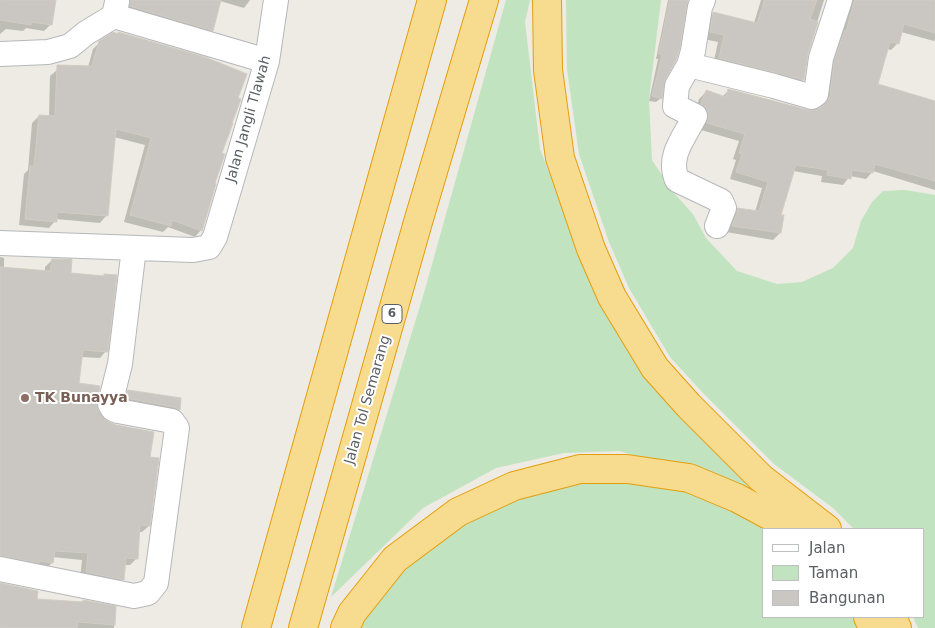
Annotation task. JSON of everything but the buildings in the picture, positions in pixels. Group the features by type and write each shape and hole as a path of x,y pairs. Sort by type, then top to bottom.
{"highway":[{"path":"256,628 432,0"},
{"name":"Jalan Tol Semarang","path":"303,628 484,0"},
{"path":"547,0 548,70 560,158 591,249 612,297 655,368 689,406 761,478 826,528"},
{"path":"345,628 352,613 395,559 458,512 514,486 580,469 627,469 689,478 737,498 780,521 788,528"},
{"path":"242,628 296,487"}],"street":[{"name":"Jalan Jangli Tlawah","path":"134,248 193,250 209,247 215,237 268,61 276,0"},
{"path":"702,0 689,65 677,86 675,106 695,116 674,156 673,164 674,174 682,184 722,201 724,208 717,226"},
{"path":"689,65 774,86 812,98 816,94 821,58 840,0"},
{"path":"0,54 48,52 70,46 116,8 268,61"},
{"path":"0,243 134,248 120,364 110,404 113,409 118,411 172,421 177,428 156,583 148,593 134,596 0,569"}],"green space":[{"path":"506,0 530,0 525,22 540,149 594,290 763,490 619,451 564,453 496,468 423,508 331,597 424,293"},
{"path":"566,0 661,0 649,99 652,160 672,191 693,214 706,238 737,271 777,284 802,282 833,268 853,248 861,221 872,202 883,191 905,190 935,195 935,628 918,628 913,618 925,618 925,528 853,528 833,508 774,464 670,357 629,288 609,242 579,154 567,69"},
{"path":"582,480 626,480 685,489 770,528 762,528 762,618 856,618 861,628 358,628 403,567 464,522 518,496"}],"place":[{"name":"TK Bunayya","path":"25,398"}]}
